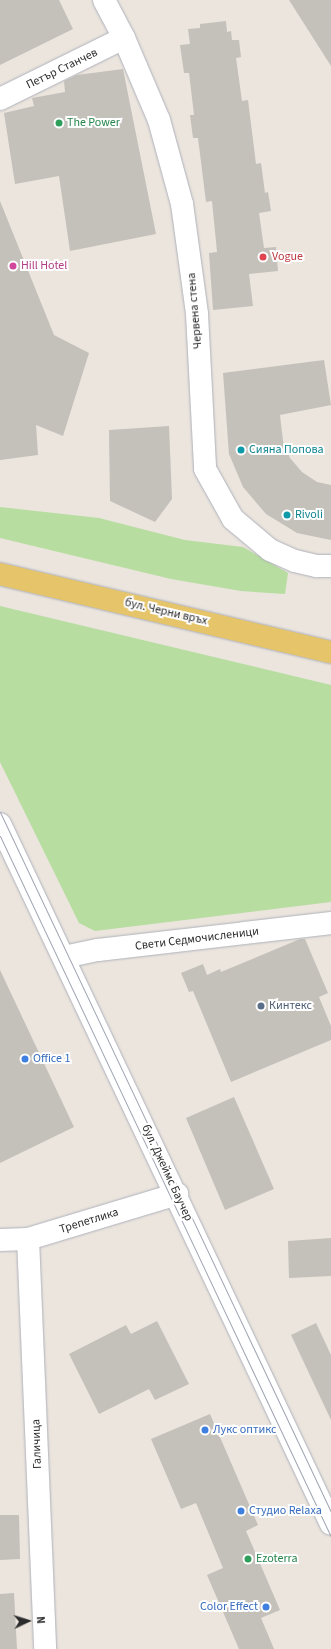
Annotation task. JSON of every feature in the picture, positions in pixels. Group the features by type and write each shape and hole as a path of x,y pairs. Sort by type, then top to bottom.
{"main road":[{"name":"бул. Черни връх","path":"0,574 331,652"}],"street":[{"name":"Червена стена","path":"104,0 124,38 159,120 182,204 197,314 205,469 233,519 270,550 295,561 331,566"},
{"name":"Петър Станчев","path":"0,99 124,38"},
{"name":"бул. Джеймс Баучер","path":"0,824 177,1194 331,1524"},
{"name":"Свети Седмочисленици","path":"64,957 105,950 331,923"},
{"name":"Трепетлика","path":"0,1240 28,1239 177,1194"},
{"name":"Галичица","path":"28,1239 45,1649"}],"green space":[{"path":"0,507 99,518 185,540 243,547 288,573 285,594 241,591 171,579 0,538"},
{"path":"0,606 331,685 331,902 95,931 79,923 0,762"}],"building":[{"path":"0,0 59,0 73,29 0,65"},
{"path":"289,0 331,0 331,66"},
{"path":"226,21 227,32 231,31 232,40 239,40 241,57 236,58 242,101 248,100 256,164 261,163 265,193 268,192 271,211 259,213 264,248 276,247 278,271 249,274 253,306 213,310 209,253 217,252 212,201 206,202 198,138 193,138 190,115 194,115 189,73 184,73 180,45 190,44 188,29 200,28 200,24"},
{"path":"123,69 156,234 70,251 59,176 15,184 4,113 34,106 32,98 65,92 64,81 77,75"},
{"name":"Hill Hotel","path":"0,201 54,335 89,353 63,436 36,425 38,455 0,460"},
{"path":"324,360 331,405 280,415 283,441 290,458 302,472 317,482 331,485 331,540 297,533 266,514 243,487 229,454 223,373"},
{"path":"169,426 172,499 155,522 110,501 109,430"},
{"path":"300,939 305,939 328,993 319,997 331,1026 331,1040 231,1082 193,991 189,992 181,973 203,964 207,975 220,969 221,972"},
{"path":"0,970 74,1127 0,1163"},
{"path":"234,1097 274,1189 225,1210 186,1118"},
{"path":"331,1238 331,1276 289,1278 288,1241"},
{"path":"157,1321 189,1384 155,1400 149,1389 99,1414 69,1354 126,1325 131,1334"},
{"path":"316,1323 331,1355 331,1420 291,1335"},
{"path":"210,1414 258,1525 246,1531 280,1610 261,1618 274,1649 239,1649 207,1575 223,1568 196,1503 181,1509 151,1439"},
{"path":"0,1515 19,1515 20,1559 0,1560"},
{"path":"14,1593 17,1649 0,1649 0,1594"}],"tram line":[{"path":"0,812 331,1512"},
{"path":"0,836 331,1537"}],"place":[{"name":"The Power","path":"59,123"},
{"name":"Vogue","path":"263,257"},
{"name":"Hill Hotel","path":"13,266"},
{"name":"Сияна Попова","path":"241,450"},
{"name":"Rivoli","path":"287,515"},
{"name":"Кинтекс","path":"261,1006"},
{"name":"Office 1","path":"25,1059"},
{"name":"Лукс оптикс","path":"205,1430"},
{"name":"Студио Relaxa","path":"241,1511"},
{"name":"Ezoterra","path":"248,1559"},
{"name":"Color Effect","path":"266,1607"}]}
